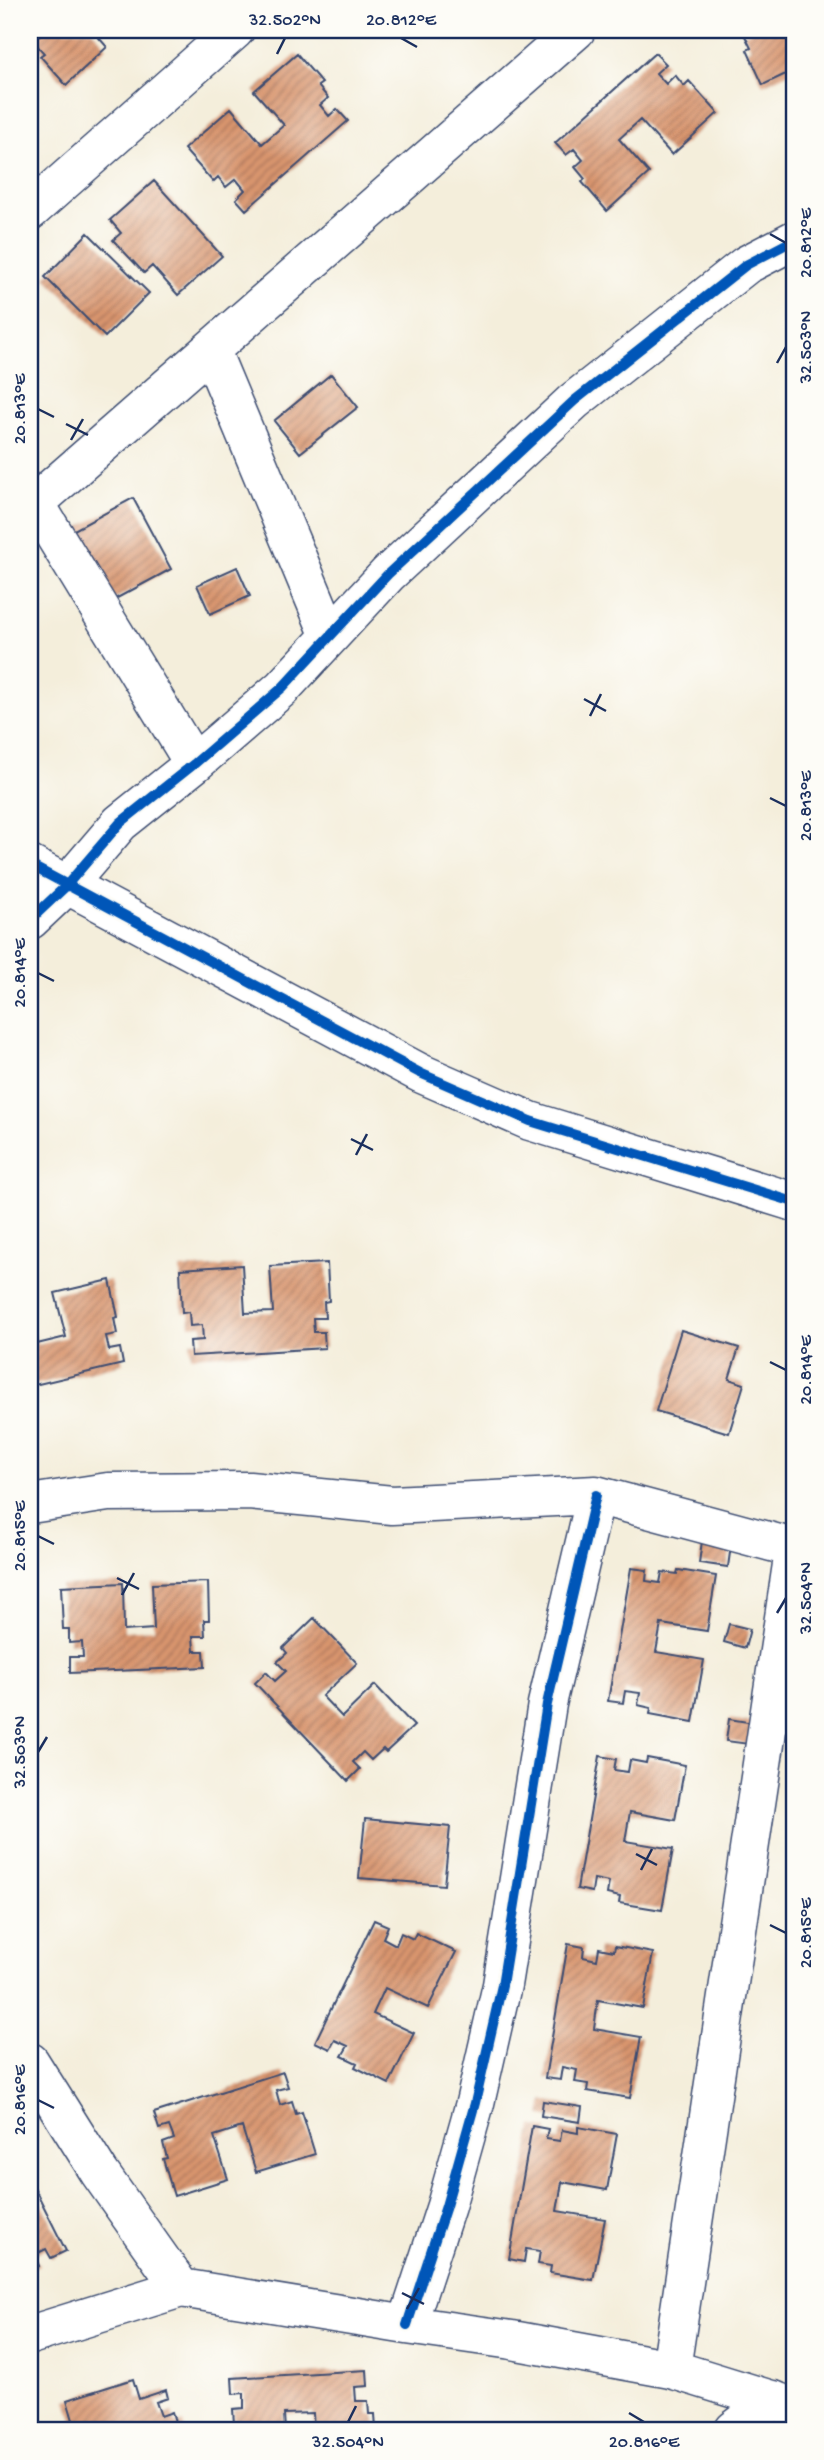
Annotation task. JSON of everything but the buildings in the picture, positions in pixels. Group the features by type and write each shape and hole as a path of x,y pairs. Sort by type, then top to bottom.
{"street":[{"path":"30,211 235,30"},
{"path":"194,764 32,499 211,351 237,325 576,30"},
{"path":"30,920 66,886 120,823 282,688 388,574 574,401 746,265 794,240"},
{"path":"211,351 330,636"},
{"path":"30,864 66,886 420,1073 518,1116 794,1202"},
{"path":"30,1504 108,1493 249,1491 392,1505 596,1495 794,1550 671,2369"},
{"path":"407,2325 457,2168 502,1985 547,1704 596,1495"},
{"path":"30,2062 99,2172 181,2288"},
{"path":"30,2335 181,2288 512,2340 671,2369 784,2404"},
{"path":"734,2430 784,2404"}],"cycle path":[{"path":"30,920 66,886 120,823 282,688 388,574 574,401 746,265 794,240"},
{"path":"30,865 420,1073 530,1121 794,1202"},
{"path":"407,2325 446,2206 475,2103 502,1985 547,1704 596,1495"}]}
